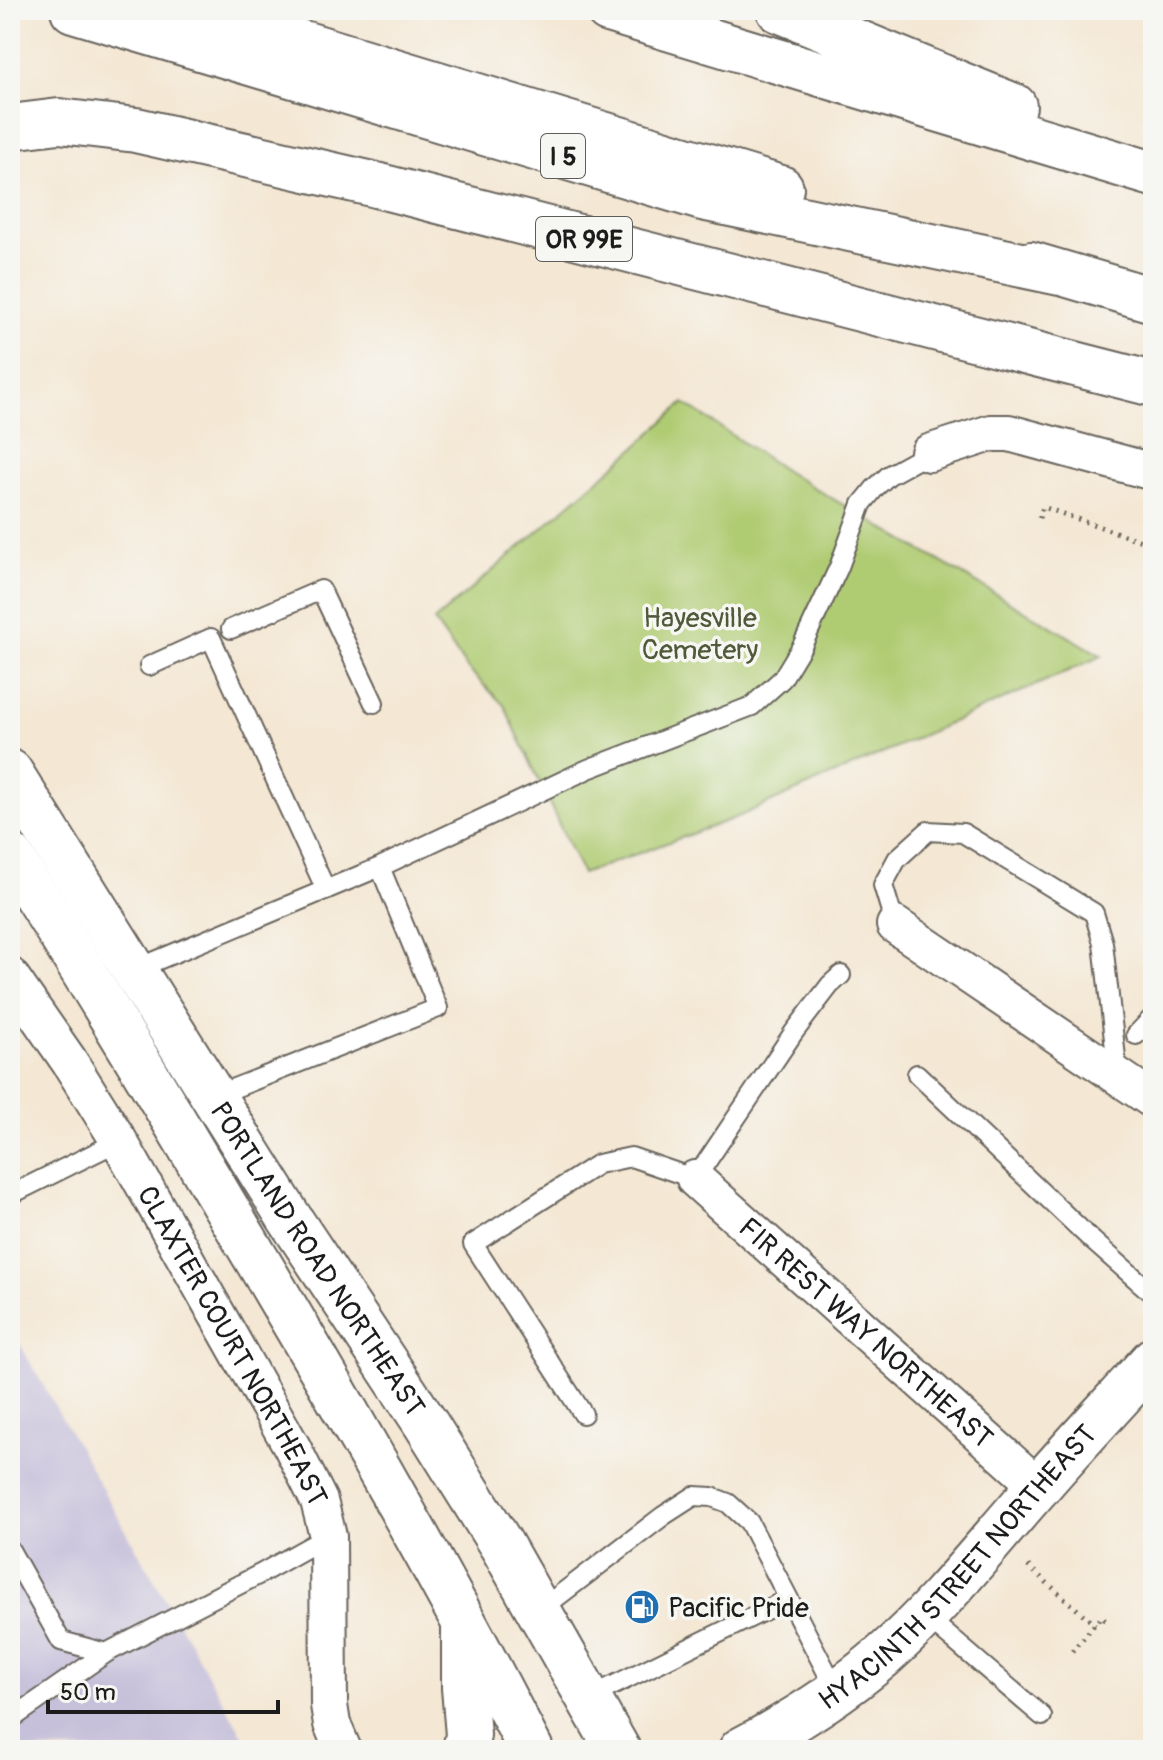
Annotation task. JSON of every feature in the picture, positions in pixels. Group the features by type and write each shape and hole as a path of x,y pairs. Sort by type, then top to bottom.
{"main road":[{"name":"I 5","path":"73,10 702,198 1060,273"},
{"name":"I 5","path":"194,10 1153,300"},
{"path":"608,10 1153,174"},
{"path":"779,10 1153,163"},
{"name":"OR 99E","path":"10,127 59,121 136,130 383,187 1153,384"},
{"name":"PORTLAND ROAD NORTHEAST","path":"10,772 288,1216 426,1424 540,1610 618,1750"},
{"name":"PORTLAND ROAD NORTHEAST","path":"10,855 93,984 326,1376 464,1622 531,1750"},
{"name":"HYACINTH STREET NORTHEAST","path":"741,1750 788,1732 804,1716 881,1658 987,1547 1153,1360"},
{"path":"464,1622 468,1735 465,1750"}],"street":[{"path":"929,453 991,433 1009,433 1153,472"},
{"path":"895,925 1153,1100"},
{"name":"CLAXTER COURT NORTHEAST","path":"16,996 69,1061 119,1141 308,1476 319,1501 328,1536 329,1705 332,1724 343,1750"},
{"name":"FIR REST WAY NORTHEAST","path":"695,1179 1038,1486"}],"lane":[{"path":"134,970 380,867 588,769 752,706 782,679 802,646 839,567 862,504 889,475 929,453"},
{"path":"231,629 321,590 374,703"},
{"path":"149,666 211,638 326,890"},
{"path":"895,925 883,885 897,859 928,831 963,833 1094,913 1103,943 1118,1076"},
{"path":"213,1097 438,1008 380,867"},
{"path":"583,1414 473,1244 598,1164 631,1157 695,1179 794,1032 841,975"},
{"path":"1136,1035 1153,1017"},
{"path":"917,1074 1153,1294"},
{"path":"10,1195 119,1141"},
{"path":"540,1610 663,1516 694,1496 712,1497 728,1503 749,1522 837,1692"},
{"path":"10,1720 106,1653 328,1536"},
{"path":"10,1550 61,1641 106,1653"},
{"path":"588,1698 788,1599"},
{"path":"924,1615 1042,1716"}],"path":[{"path":"1039,518 1043,507 1153,545"},
{"path":"1028,1566 1095,1625"},
{"path":"1072,1651 1101,1617 1108,1623"}],"shaded area":[{"path":"10,1327 251,1750 10,1750"}],"green space":[{"name":"Hayesville Cemetery","path":"684,403 787,472 1102,656 735,818 582,874 504,705 467,668 434,621"}],"place":[{"name":"Pacific Pride","path":"642,1607"}]}
